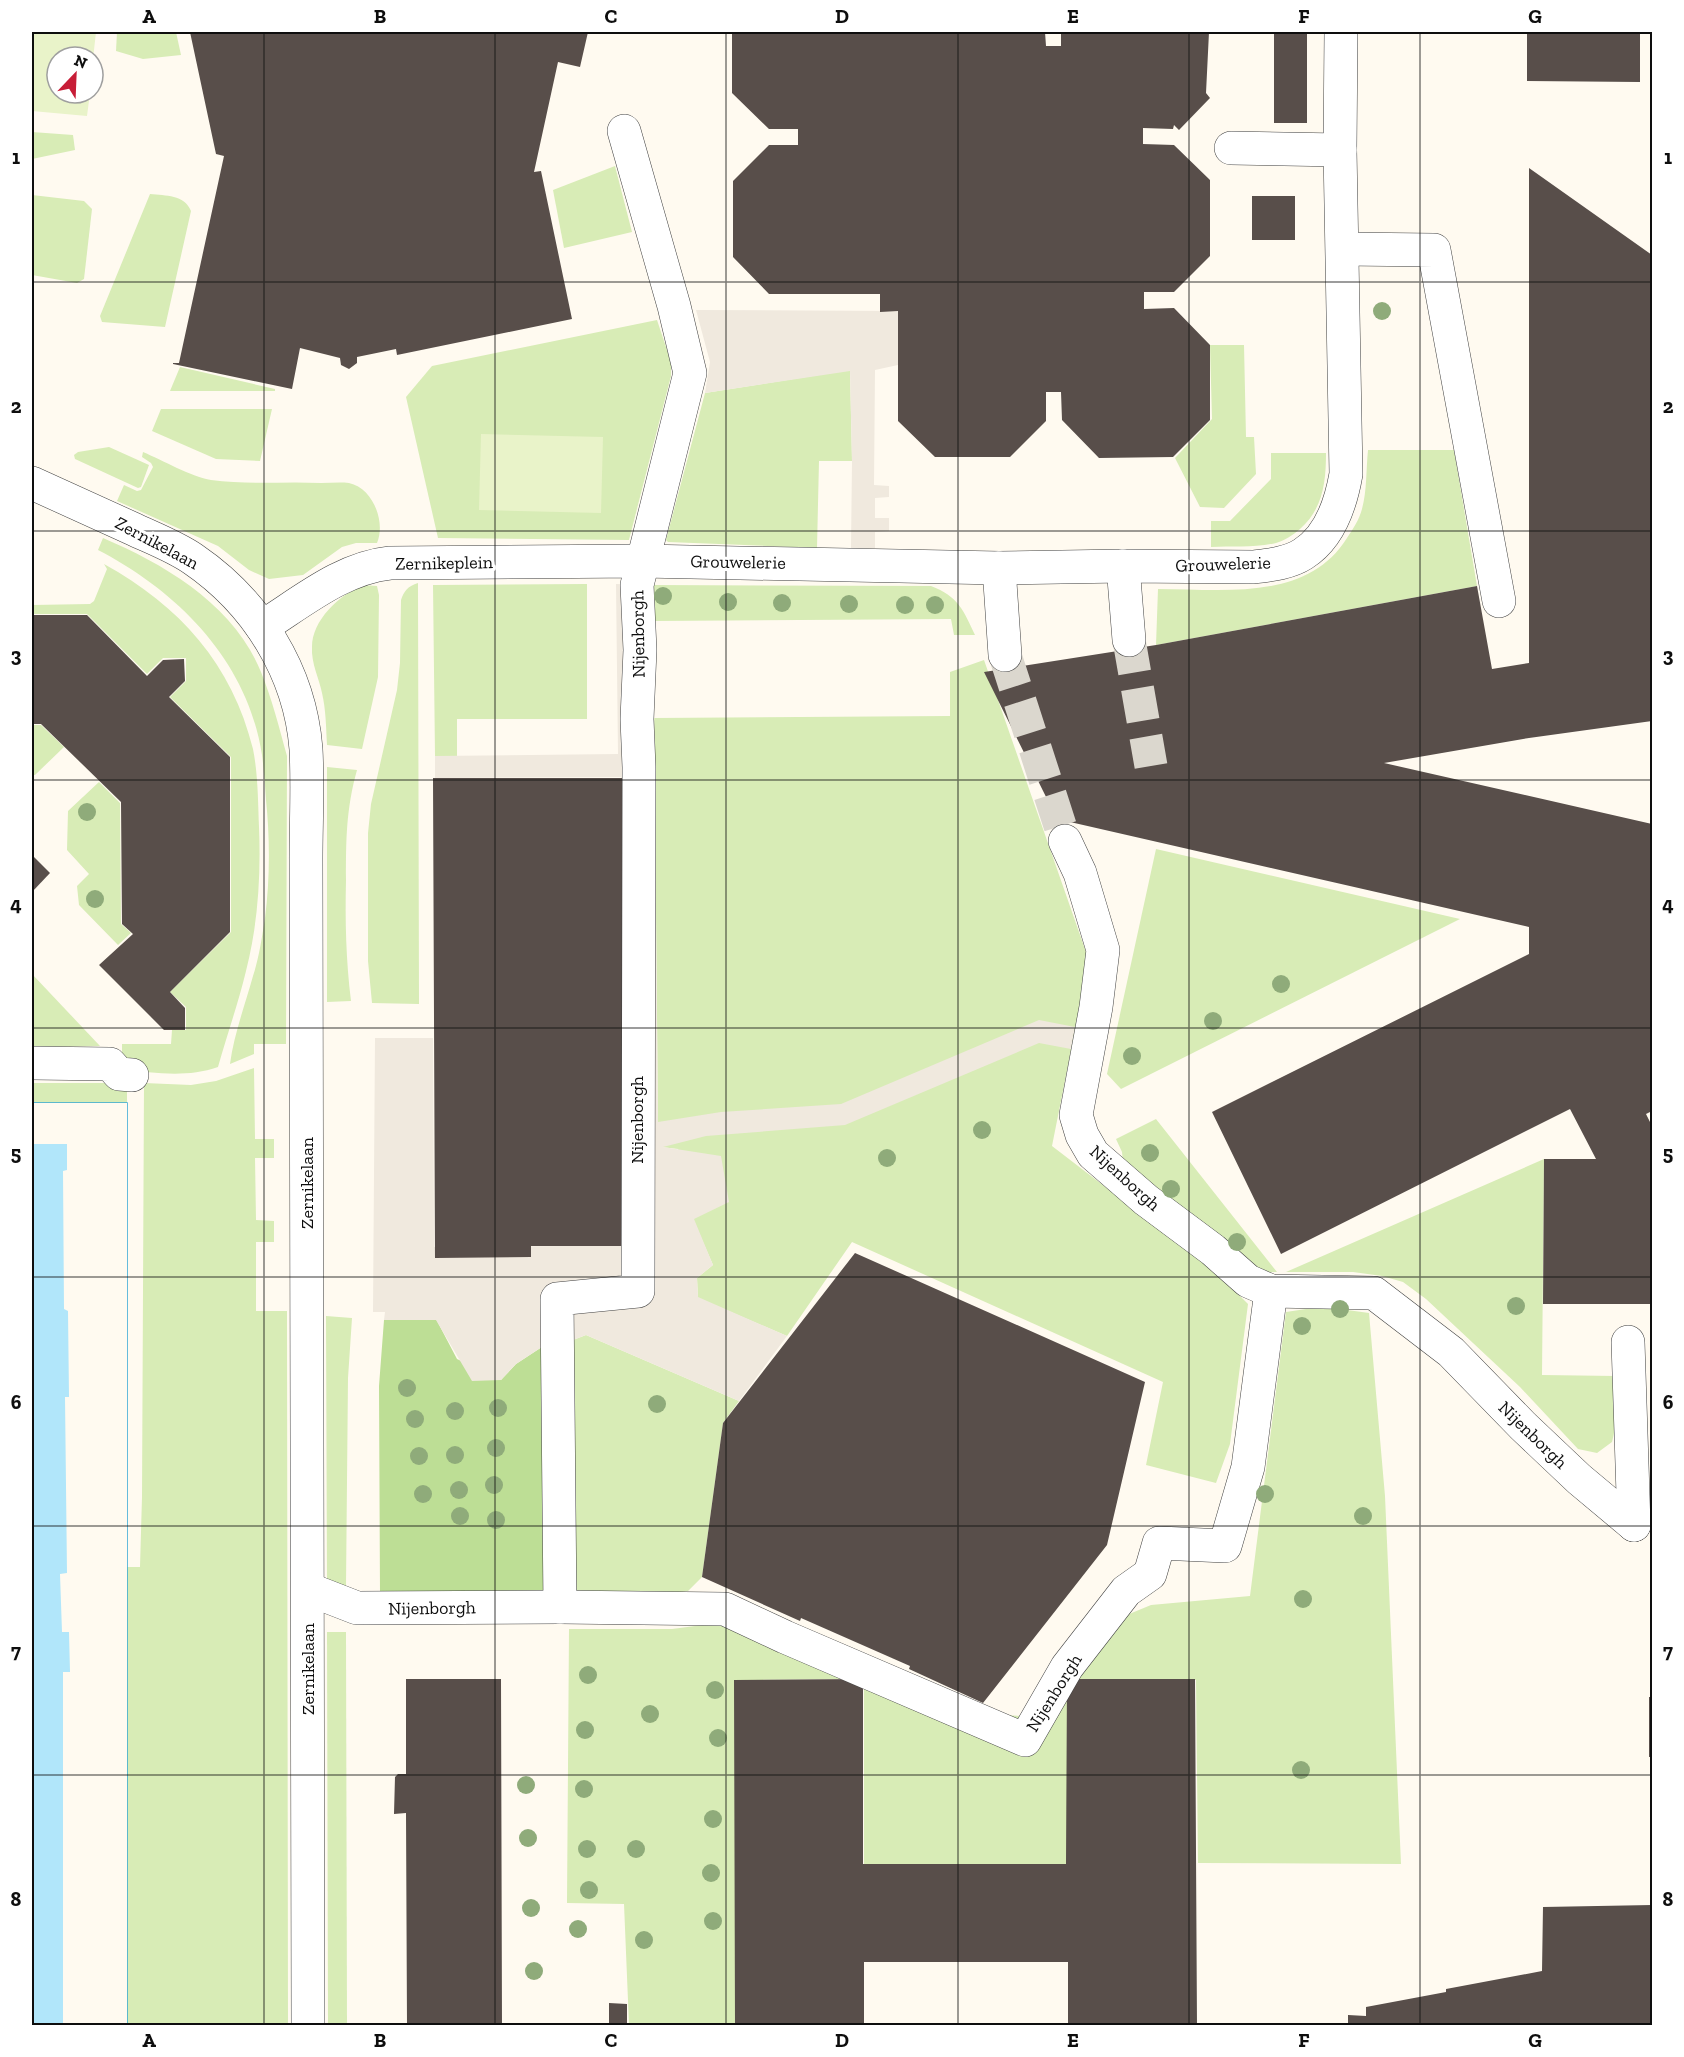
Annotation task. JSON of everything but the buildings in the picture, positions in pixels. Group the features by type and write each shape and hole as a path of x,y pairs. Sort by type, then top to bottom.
{"street":[{"name":"Grouwelerie","path":"642,561 999,568 1244,567 1274,564 1304,554 1326,530 1336,512 1346,474 1344,249 1340,150 1341,32"},
{"path":"624,130 674,306 690,373 642,561"},
{"path":"1231,148 1340,150"},
{"path":"1344,249 1434,250 1499,601"},
{"name":"Zernikelaan","path":"32,483 158,540 191,558 221,580 247,607 270,638 288,673 300,710 306,748 308,2025"},
{"name":"Zernikeplein","path":"262,627 344,576 371,565 427,562 642,561"},
{"name":"Nijenborgh","path":"560,1607 557,1299 638,1290 639,767 637,718 640,650 637,585 642,561"},
{"path":"1123,566 1129,640"},
{"path":"999,568 1005,655"},
{"name":"Nijenborgh","path":"1065,841 1080,873 1103,950 1096,1007 1076,1115 1082,1135 1093,1154 1146,1200 1213,1250 1248,1281 1271,1291 1374,1293 1450,1352 1522,1426 1634,1526 1628,1342"},
{"path":"32,1063 110,1064 119,1074 132,1075"},
{"name":"Nijenborgh","path":"308,1589 357,1608 725,1609 1025,1740 1067,1667 1126,1591 1150,1574 1158,1543 1225,1546 1248,1467 1271,1291"}],"green space":[{"path":"32,32 96,32 95,45 45,45 45,105 88,105 87,116 32,111"},
{"path":"117,32 176,32 181,55 143,59 116,51"},
{"path":"32,132 73,135 75,150 32,159"},
{"path":"615,166 632,232 564,248 553,190"},
{"path":"150,194 184,201 191,211 165,327 102,322 100,316"},
{"path":"32,195 84,201 92,209 84,279 77,283 32,275"},
{"path":"657,320 671,362 671,376 629,540 438,538 406,397 432,366"},
{"path":"1210,345 1244,345 1246,437 1254,437 1256,474 1224,508 1200,507 1175,458 1212,419"},
{"path":"180,367 275,389 275,391 170,391"},
{"path":"850,370 852,461 819,461 817,548 668,542 666,540 705,393"},
{"path":"161,409 272,409 260,461 216,459 152,431"},
{"path":"481,434 603,437 601,513 479,510"},
{"path":"109,447 149,465 141,487 138,488 75,459 74,455 78,452"},
{"path":"1368,450 1454,450 1477,586 1156,645 1158,589 1262,588 1310,573 1330,559 1347,538 1361,513 1365,495"},
{"path":"143,452 186,472 211,480 252,483 349,483 357,486 371,499 375,507 380,525 377,543 356,543 342,547 303,575 269,579 249,570 218,546 117,501 124,485 137,491 141,490 153,467 142,457"},
{"path":"1271,453 1326,453 1324,485 1314,513 1300,529 1279,542 1268,545 1211,547 1211,521 1230,521 1271,479"},
{"path":"103,538 174,575 216,607 234,627 249,648 261,672 287,756 286,1044 254,1044 254,1054 230,1064 259,955 268,889 269,844 264,778 262,755 254,721 242,690 225,660 205,633 156,587 128,567 98,550"},
{"path":"104,564 156,599 199,640 217,664 232,690 244,718 253,749 257,778 260,845 258,899 250,953 218,1067 194,1073 170,1074 122,1069 122,1044 171,1044 172,1030 186,1030 186,1007 170,992 231,932 231,757 170,697 186,681 186,658 163,658 147,674 87,614 32,614 32,605 90,604 94,601 107,569"},
{"path":"418,583 419,1004 372,1003 368,961 368,833 371,804 397,690 401,600 407,589"},
{"path":"587,584 587,719 457,719 457,756 435,756 433,585"},
{"path":"362,585 377,586 379,595 378,677 362,749 327,745 324,706 312,647 317,627 328,610 344,596"},
{"path":"653,585 931,586 948,594 959,605 975,635 954,635 951,619 653,621"},
{"path":"984,660 1086,952 1087,970 1052,1146 1216,1272 1248,1304 1230,1444 1216,1483 1146,1465 1163,1382 852,1242 787,1336 698,1298 697,1278 713,1265 693,1219 678,1149 661,1147 658,1122 654,718 950,716 950,672"},
{"path":"32,725 41,725 64,747 35,775 32,775"},
{"path":"327,767 357,770 347,825 346,852 346,940 351,1001 327,1002"},
{"path":"99,782 120,803 121,924 131,933 118,945 79,905 77,886 89,874 67,850 68,811"},
{"path":"1156,849 1460,919 1121,1089 1107,1074"},
{"path":"32,974 100,1046 32,1047"},
{"path":"254,1068 255,1139 274,1139 274,1158 255,1158 256,1220 274,1221 274,1242 256,1242 256,1311 287,1311 288,2025 127,2025 127,1567 140,1567 144,1083 191,1085 216,1081"},
{"path":"32,1083 122,1083 127,1086 127,1103 32,1103"},
{"path":"1156,1119 1277,1272 1263,1272 1123,1163 1122,1152 1116,1139"},
{"path":"1544,1159 1542,1375 1616,1376 1616,1425 1612,1442 1597,1453 1578,1449 1520,1387 1426,1299 1403,1282 1353,1272 1286,1272"},
{"path":"1306,1309 1340,1309 1369,1313 1385,1496 1401,1864 1198,1863 1196,1680 1070,1679 1068,1865 864,1864 864,1688 841,1679 736,1680 735,2025 629,2025 624,1904 567,1903 569,1629 672,1629 718,1623 936,1712 1021,1716 1122,1617 1151,1605 1250,1596 1286,1312"},
{"path":"326,1316 352,1318 348,1378 346,1586 327,1586"},
{"path":"436,1319 457,1359 501,1380 516,1364 548,1343 548,1594 380,1593 379,1386 384,1320"},
{"path":"586,1335 739,1401 723,1423 702,1577 688,1591 657,1595 570,1594 573,1340"},
{"path":"327,1632 346,1632 347,2025 328,2025"}],"shaded area":[{"path":"696,310 898,311 898,365 875,370 874,485 889,486 889,497 875,498 875,518 889,518 889,531 875,532 875,548 851,548 850,371 705,393 710,362"},
{"path":"616,584 653,585 658,1122 721,1112 841,1104 1039,1020 1075,1027 1071,1049 1039,1043 845,1125 706,1136 663,1147 721,1156 729,1202 694,1219 713,1265 697,1278 698,1297 787,1336 739,1401 586,1335 573,1340 548,1343 516,1364 501,1380 472,1381 436,1320 384,1320 385,1312 373,1312 375,1038 433,1038 434,1247 566,1246 623,1123 621,777 435,778 435,756 618,754"}],"water":[{"path":"32,1103 127,1103 127,2025 32,2025"}],"pier":[{"path":"32,1103 127,1103 127,2025 63,2025 63,1672 70,1672 69,1632 62,1632 60,1574 67,1573 65,1397 69,1397 68,1311 64,1309 63,1171 67,1170 67,1144 32,1144"}],"tunnel":[{"path":"1129,640 1151,766"},
{"path":"1005,655 1065,841"}]}
